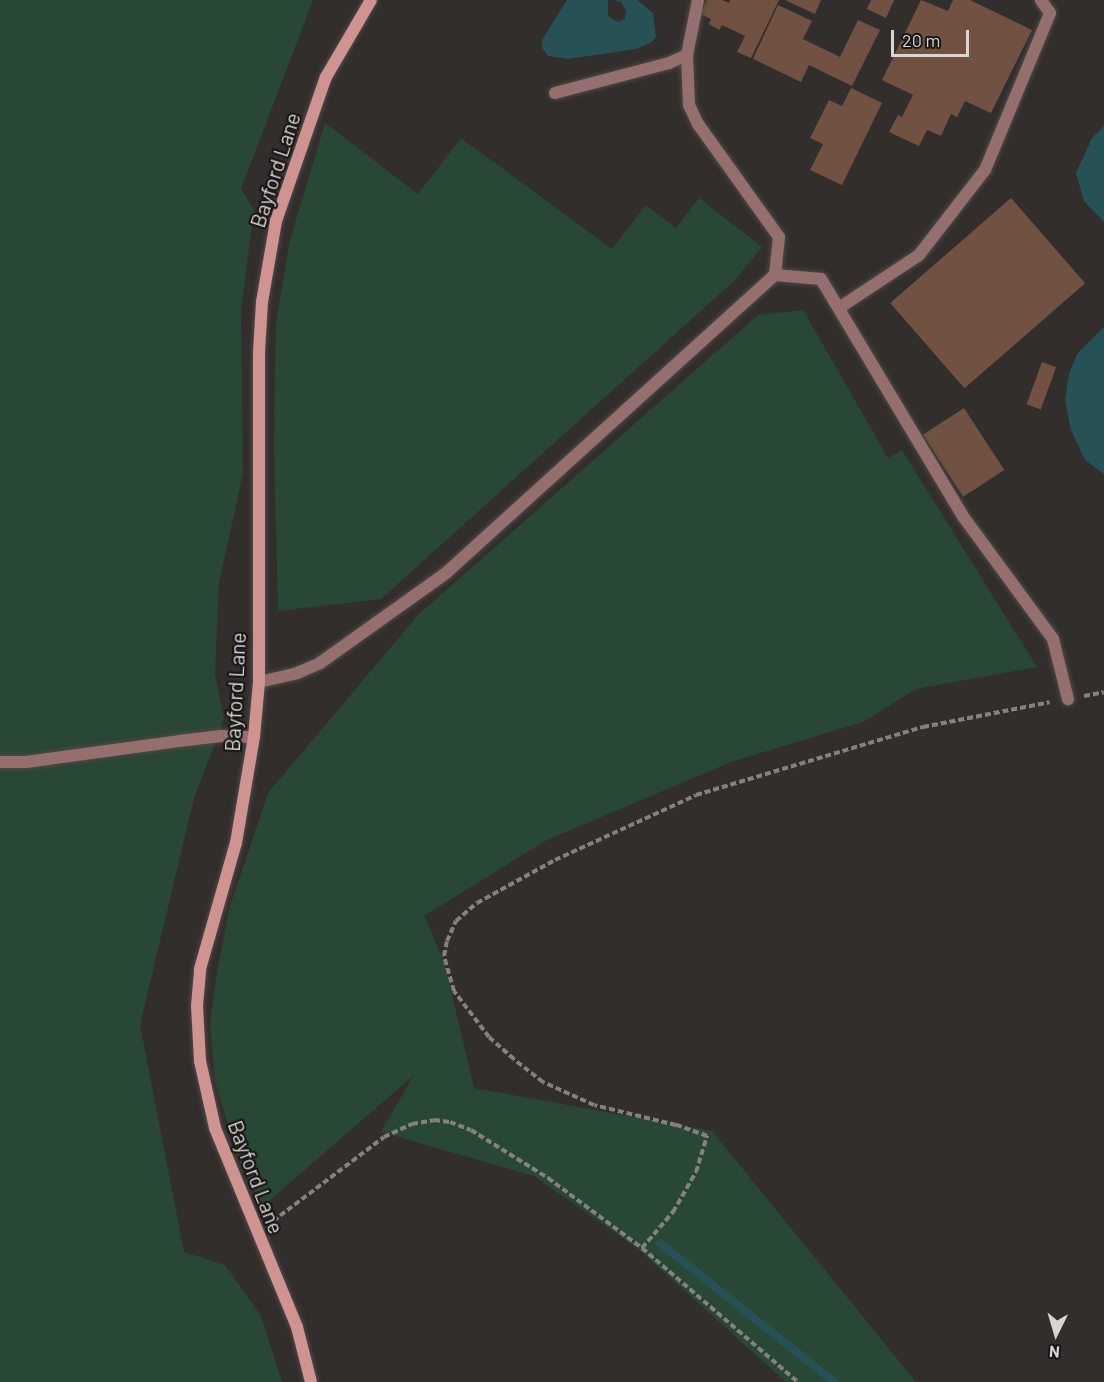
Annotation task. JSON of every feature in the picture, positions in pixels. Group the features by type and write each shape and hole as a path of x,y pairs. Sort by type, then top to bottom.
{"street":[{"name":"Bayford Lane","path":"311,1382 297,1327 214,1128 196,1032 200,969 237,843 254,737 259,682 258,425 262,302 276,221 326,77 371,0"}],"lane":[{"path":"259,682 297,673 320,663 446,573 776,274 779,237 699,124 689,105 687,55 698,0"},
{"path":"839,308 919,255 985,170 1050,13 1041,0"},
{"path":"555,93 669,63 687,55"},
{"path":"776,274 821,279 962,515 1053,639 1068,699"},
{"path":"0,762 26,762 211,737 254,737"}],"path":[{"path":"642,1248 674,1212 696,1172 706,1136 676,1125 594,1105 543,1082 514,1059 489,1037 454,991 444,956 456,921 477,903 555,860 696,795 923,727 1104,692"},
{"path":"256,1233 302,1201 384,1137 412,1124 434,1120 450,1122 471,1130 548,1178 642,1248 798,1382"}],"green space":[{"path":"0,0 313,0 241,189 254,210 241,310 243,473 219,583 215,674 224,719 194,798 140,1025 184,1252 225,1265 261,1316 282,1382 0,1382"},
{"path":"325,123 418,194 461,138 612,249 646,205 676,228 699,198 762,247 734,281 381,599 278,611 274,443 276,322 290,240"},
{"path":"803,310 888,458 902,450 1037,667 916,689 863,722 731,762 545,841 424,916 444,961 474,1088 712,1131 916,1382 786,1382 638,1249 534,1176 381,1132 414,1075 262,1207 236,1152 215,1081 210,1024 217,972 229,909 268,793 418,615 758,315"}],"water":[{"path":"567,0 608,0 608,16 618,22 625,19 626,11 621,2 613,0 637,0 653,13 656,37 652,42 636,49 568,59 548,56 542,48 542,40"},
{"path":"1104,126 1104,222 1084,201 1076,173 1092,138"},
{"path":"1104,327 1104,474 1085,460 1071,430 1065,400 1069,374 1077,354"}],"building":[{"path":"707,0 722,0 729,3 730,0 779,0 751,58 737,52 745,36 722,25 719,30 709,24 711,19 700,14"},
{"path":"785,0 821,0 815,14"},
{"path":"871,0 894,0 886,18 867,9"},
{"path":"921,0 948,11 953,0 970,0 1032,30 991,113 965,101 957,117 951,114 941,136 927,130 919,146 889,132 898,115 902,117 913,95 882,80"},
{"path":"778,5 812,21 803,39 840,57 858,20 880,30 852,86 809,65 801,82 753,59"},
{"path":"851,88 882,103 842,185 810,170 823,144 810,138 829,100 842,106"},
{"path":"1011,198 1085,283 964,388 890,303"},
{"path":"1042,362 1056,367 1041,409 1027,404"},
{"path":"964,408 1004,470 963,497 923,435"}],"waterway":[{"path":"660,1243 834,1382"}]}
